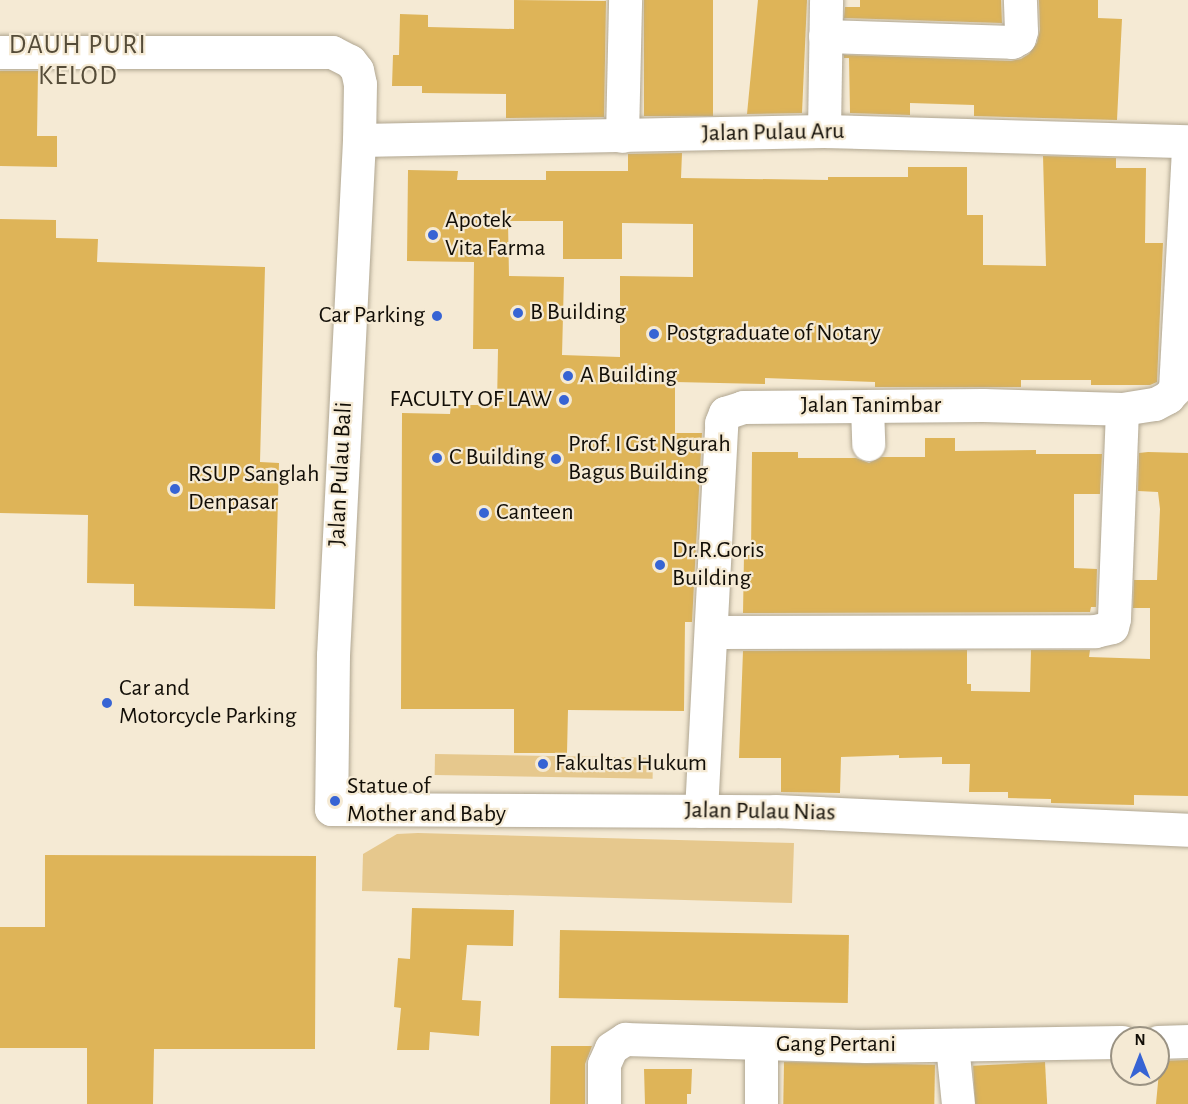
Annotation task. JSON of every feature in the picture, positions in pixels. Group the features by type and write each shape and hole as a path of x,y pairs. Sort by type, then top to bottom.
{"street":[{"path":"622,135 625,0"},
{"path":"824,131 826,0"},
{"path":"825,36 1012,42 1019,38 1021,31 1020,0"},
{"name":"Jalan Pulau Bali","path":"0,52 332,52 350,61 357,70 359,140 333,655 331,808"},
{"name":"Jalan Pulau Aru","path":"359,140 824,131 1188,141"},
{"name":"Jalan Tanimbar","path":"700,811 721,423 725,413 743,407 1025,405 1122,409 1155,404 1167,398 1175,389 1188,152"},
{"path":"867,406 868,444"},
{"path":"711,632 983,620 1095,631 1112,627 1122,409"},
{"name":"Jalan Pulau Nias","path":"331,808 775,811 1188,830"},
{"name":"Gang Pertani","path":"604,1104 604,1064 610,1048 625,1039 761,1044 952,1045 1110,1042"},
{"path":"1170,1042 1188,1041"},
{"path":"761,1044 761,1104"},
{"path":"952,1045 958,1104"}],"shaded area":[{"path":"435,754 653,758 653,779 435,775"},
{"path":"397,834 794,843 792,903 362,891 363,854"}],"building":[{"path":"514,0 606,1 604,117 506,118 506,94 422,93 422,86 392,86 393,55 399,55 400,14 428,15 428,27 514,29"},
{"path":"644,0 713,0 713,116 644,116"},
{"path":"758,0 807,0 802,113 747,114"},
{"path":"860,0 1001,0 1002,23 844,18 845,7 860,7"},
{"path":"1039,0 1098,0 1098,18 1122,19 1117,120 974,116 974,105 910,103 910,115 850,113 849,58 844,58 844,55 1011,61 1021,59 1029,54 1037,43 1040,30"},
{"path":"0,71 38,71 37,136 57,136 57,167 0,166"},
{"path":"682,153 681,178 828,180 828,177 908,177 908,167 967,167 967,215 983,215 983,265 1046,266 1043,156 1116,158 1116,168 1146,168 1145,243 1163,243 1157,382 1150,385 1091,385 1091,380 1021,380 1021,387 875,387 875,382 765,378 765,384 675,382 675,433 702,433 692,622 685,622 684,711 568,710 567,753 514,753 514,709 401,709 402,413 450,414 451,405 497,405 498,349 473,349 474,262 407,261 408,170 458,171 457,180 546,180 546,171 628,171 628,154","holes":["508,221 563,221 563,259 622,259 622,223 693,224 693,277 620,276 620,357 562,355 564,277 509,276"]},
{"path":"0,219 56,220 56,238 98,239 97,262 265,267 260,462 279,463 275,609 134,606 134,584 87,583 88,515 0,513"},
{"path":"925,438 955,438 955,451 1036,450 1036,454 1102,454 1100,494 1074,494 1074,568 1097,569 1096,607 1091,607 1090,612 743,613 744,555 751,555 752,452 798,452 798,458 856,458 869,463 881,457 925,457"},
{"path":"1139,453 1188,453 1188,796 1134,795 1134,805 1051,803 1051,799 1008,798 1008,792 969,792 970,764 942,764 942,757 899,758 899,755 841,757 840,793 781,792 781,758 739,758 743,651 967,650 967,684 971,684 971,691 1030,692 1031,650 1090,650 1089,657 1150,659 1150,608 1133,608 1134,580 1157,580 1160,509 1158,492 1138,491"},
{"path":"45,855 316,856 315,1049 154,1049 153,1104 87,1104 87,1048 0,1048 0,927 45,927"},
{"path":"412,908 514,910 513,946 467,945 462,1000 481,1001 479,1036 430,1032 429,1050 397,1050 401,1008 394,1007 398,958 410,959"},
{"path":"560,930 849,935 848,1003 559,998"},
{"path":"551,1046 592,1046 585,1064 585,1104 550,1104"},
{"path":"1188,1060 1188,1104 1156,1104 1158,1086 1170,1086 1170,1061"},
{"path":"784,1062 935,1065 934,1104 783,1104"},
{"path":"1045,1062 1047,1104 975,1104 973,1066"},
{"path":"644,1069 692,1069 691,1094 687,1094 687,1104 645,1104"}],"place":[{"name":"Apotek Vita Farma","path":"433,235"},
{"name":"B Building","path":"518,313"},
{"name":"Car Parking","path":"437,316"},
{"name":"Postgraduate of Notary","path":"654,334"},
{"name":"A Building","path":"568,376"},
{"name":"FACULTY OF LAW","path":"564,400"},
{"name":"C Building","path":"437,458"},
{"name":"Prof. I Gst Ngurah Bagus Building","path":"556,459"},
{"name":"RSUP Sanglah Denpasar","path":"175,489"},
{"name":"Canteen","path":"484,513"},
{"name":"Dr.R.Goris Building","path":"660,565"},
{"name":"Car and Motorcycle Parking","path":"107,703"},
{"name":"Fakultas Hukum","path":"543,764"},
{"name":"Statue of Mother and Baby","path":"335,801"}],"district":[{"name":"DAUH PURI KELOD","path":"78,60"}]}
